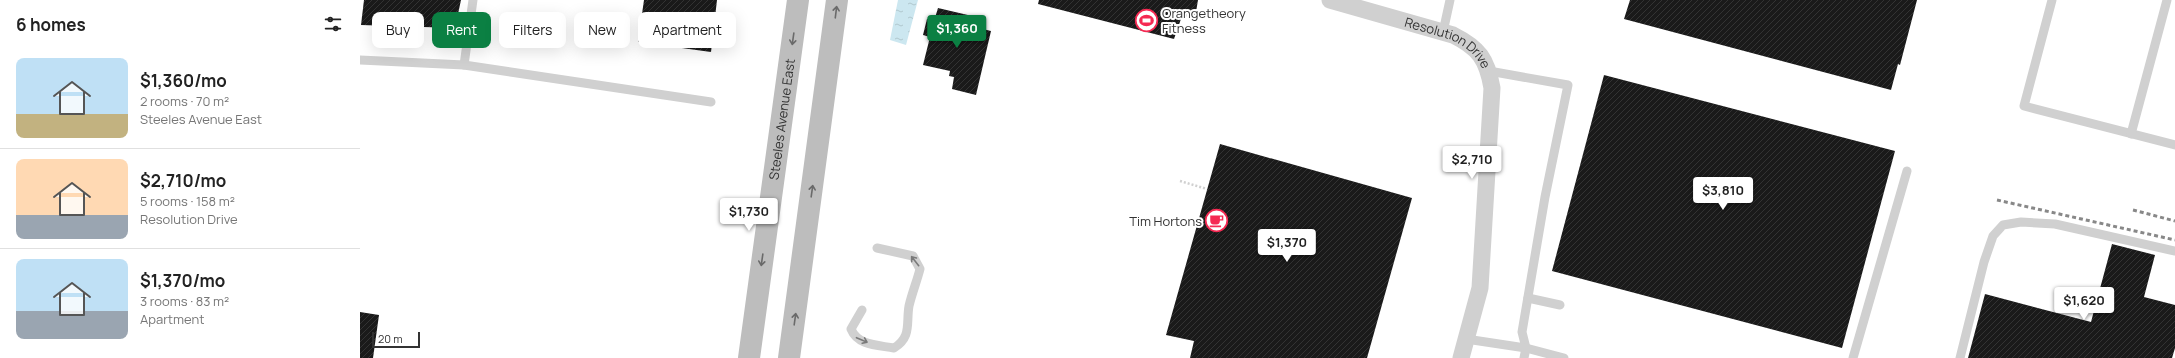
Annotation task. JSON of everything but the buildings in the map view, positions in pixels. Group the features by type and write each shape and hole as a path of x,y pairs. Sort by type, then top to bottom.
{"main road":[{"name":"Steeles Avenue East","path":"749,358 798,0"},
{"path":"790,358 837,0"}],"street":[{"name":"Resolution Drive","path":"1330,0 1443,32 1469,43 1481,55 1489,71 1492,88 1480,288 1461,358"}],"lane":[{"path":"464,65 473,0"},
{"path":"1443,32 1450,0"},
{"path":"2052,0 2024,106 2175,146"},
{"path":"2131,134 2167,0"},
{"path":"360,60 464,65 711,102"},
{"path":"1489,71 1568,85 1545,197 1522,332 1526,348 1524,358"},
{"path":"1853,358 1907,171"},
{"path":"1960,358 1984,262 1993,236 2003,225 2021,222 2055,224 2175,251"},
{"path":"862,310 851,329 854,336 860,341 894,348 906,337 909,329 909,307 920,269 913,256 877,248"},
{"path":"1528,298 1560,305"},
{"path":"1466,339 1526,348 1564,358"}],"path":[{"path":"1180,181 1207,189"}],"water":[{"path":"898,0 918,0 906,45 890,40"}],"railway":[{"path":"1997,200 2175,240"},
{"path":"2133,210 2175,221"}],"place":[{"name":"Orangetheory Fitness","path":"1147,20"},
{"name":"Tim Hortons","path":"1217,221"}]}
